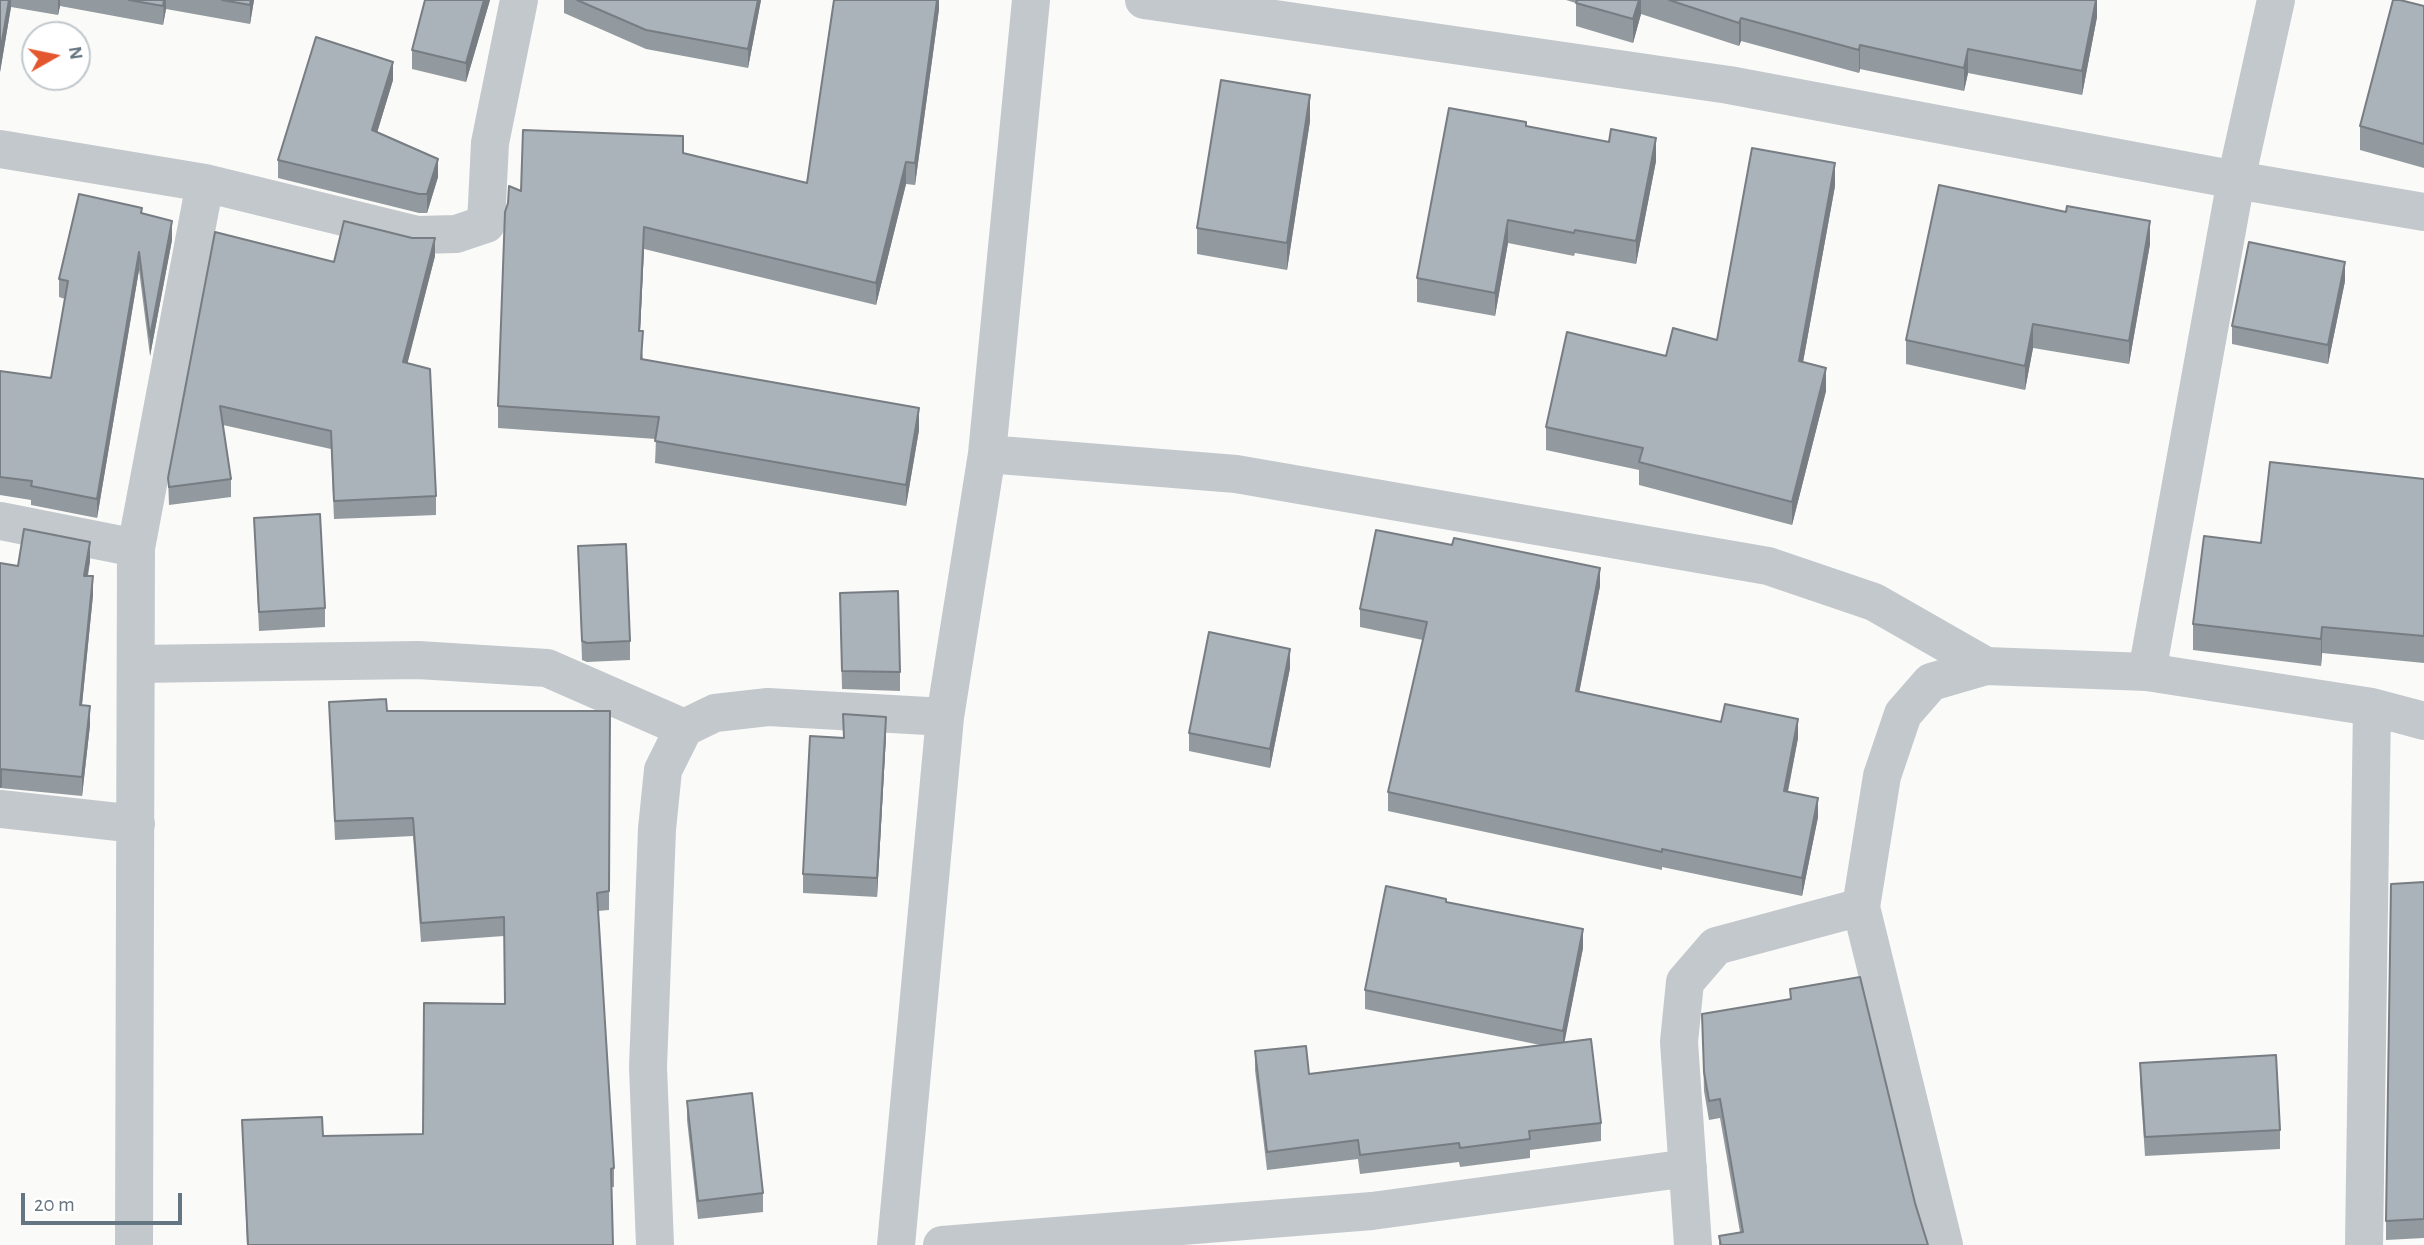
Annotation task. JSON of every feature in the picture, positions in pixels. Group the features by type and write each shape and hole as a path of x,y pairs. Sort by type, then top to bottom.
{"street":[{"path":"0,149 205,183 417,234 456,234 486,223 490,143 519,0"},
{"path":"896,1245 945,717 987,454 1031,0"},
{"path":"1144,0 1729,85 2236,180 2424,212"},
{"path":"2147,672 2236,180 2276,0"},
{"path":"134,1245 136,548 205,183"},
{"path":"987,454 1236,474 1768,566 1874,602 1986,666"},
{"path":"0,521 136,548"},
{"path":"136,664 418,660 547,668 684,728"},
{"path":"1944,1245 1861,907 1882,776 1903,714 1931,682 1986,666 2147,672 2371,708 2424,722"},
{"path":"655,1245 648,1067 657,829 663,770 684,728 715,713 768,707 945,717"},
{"path":"2364,1245 2371,708"},
{"path":"0,808 136,824"},
{"path":"1693,1245 1679,1042 1685,982 1716,946 1861,907"},
{"path":"942,1245 1372,1211 1688,1168"}],"building":[{"path":"0,0 9,0 0,53"},
{"path":"129,0 164,0 163,6"},
{"path":"222,0 251,0 250,5"},
{"path":"425,0 484,0 466,63 412,50"},
{"path":"577,0 758,0 748,49 646,30"},
{"path":"834,0 937,0 915,163 906,162 876,283 644,227 639,331 643,331 641,359 919,408 906,485 655,441 659,417 498,406 505,212 509,186 521,191 523,130 683,136 683,153 807,183"},
{"path":"1577,0 1639,0 1633,19 1576,3"},
{"path":"1669,0 2096,0 2082,71 1968,49 1964,68 1860,45 1859,50 1741,18 1739,23"},
{"path":"2393,0 2424,6 2424,144 2360,126"},
{"path":"316,37 393,62 372,130 438,159 427,194 278,160"},
{"path":"1221,80 1310,95 1287,243 1197,228"},
{"path":"1449,108 1526,122 1526,126 1609,142 1611,129 1656,138 1636,241 1575,230 1574,233 1508,220 1495,293 1417,278"},
{"path":"1752,148 1835,163 1799,361 1826,368 1792,502 1639,462 1643,448 1546,427 1567,332 1666,356 1673,328 1717,340"},
{"path":"1939,185 2066,212 2067,206 2150,221 2129,341 2033,324 2025,366 1906,340"},
{"path":"79,194 142,208 141,213 172,221 150,337 139,252 97,499 31,486 32,481 0,477 0,371 51,378 68,281 59,279"},
{"path":"344,221 412,238 435,238 403,362 430,369 436,496 334,501 331,431 220,406 231,479 169,487 168,478 215,232 334,262"},
{"path":"2249,242 2345,262 2328,345 2232,326"},
{"path":"2270,462 2424,479 2424,636 2322,627 2321,639 2193,624 2204,536 2261,543"},
{"path":"320,514 325,608 259,612 254,518"},
{"path":"24,529 90,542 84,576 93,576 80,705 90,706 82,777 0,769 0,563 18,566"},
{"path":"1376,530 1452,545 1454,538 1600,568 1576,691 1721,722 1725,704 1798,719 1784,791 1818,798 1802,878 1662,849 1662,852 1388,792 1427,622 1360,609"},
{"path":"626,544 630,641 582,641 578,546"},
{"path":"898,591 900,672 842,671 840,593"},
{"path":"1209,632 1290,649 1270,749 1189,733"},
{"path":"386,699 387,711 610,711 609,891 597,893 614,1168 611,1169 613,1245 248,1245 242,1120 322,1117 323,1136 423,1134 424,1003 505,1004 504,917 421,923 413,818 335,821 329,702"},
{"path":"843,714 886,717 877,878 803,874 810,736 844,738"},
{"path":"2424,882 2424,1219 2386,1221 2391,884"},
{"path":"1386,886 1446,899 1446,902 1583,929 1563,1031 1365,990"},
{"path":"1860,977 1915,1203 1928,1245 1721,1245 1719,1236 1743,1232 1720,1099 1709,1101 1704,1072 1702,1014 1791,999 1790,989"},
{"path":"1591,1039 1601,1123 1529,1131 1530,1139 1460,1148 1459,1143 1360,1155 1358,1140 1267,1152 1255,1051 1306,1046 1309,1074"},
{"path":"2276,1055 2280,1130 2145,1137 2140,1063"},
{"path":"752,1093 763,1193 698,1201 687,1101"}]}
